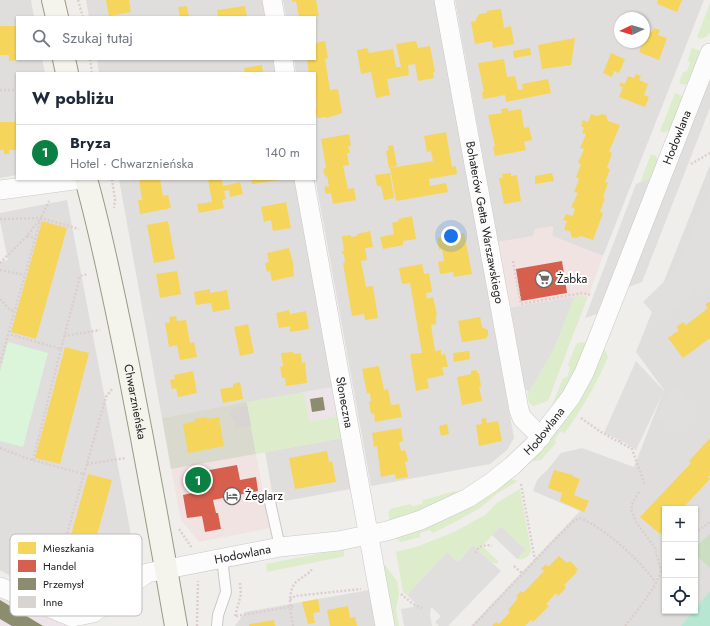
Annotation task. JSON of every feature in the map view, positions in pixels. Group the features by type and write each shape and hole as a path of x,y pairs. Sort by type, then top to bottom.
{"main road":[{"path":"53,0 57,16"},
{"path":"64,60 67,72"},
{"name":"Chwarznieńska","path":"86,180 99,225 113,290 146,455 176,626"}],"street":[{"path":"272,0 275,16"},
{"name":"Bohaterów Getta Warszawskiego","path":"444,0 519,410 522,418 541,437"},
{"name":"Hodowlana","path":"142,577 147,573 280,547 338,541 387,531 422,520 468,498 512,466 541,437 571,397 593,351 710,53"},
{"path":"282,60 285,72"},
{"path":"0,190 74,180"},
{"name":"Słoneczna","path":"304,180 385,626"},
{"name":"Hodowlana","path":"70,616 83,616"}],"lane":[{"path":"270,502 280,547"},
{"path":"216,626 226,592 222,558"}],"path":[{"path":"78,0 83,16"},
{"path":"90,60 92,72"},
{"path":"0,90 16,90"},
{"path":"692,164 710,153"},
{"path":"112,180 115,200"},
{"path":"0,363 41,218 50,198"},
{"path":"0,263 41,218"},
{"path":"0,219 41,218 80,230 83,229"},
{"path":"26,236 35,238"},
{"path":"513,261 521,304 582,293 592,295"},
{"path":"0,270 24,275"},
{"path":"33,460 60,349 80,276 88,274"},
{"path":"0,293 1,299 10,310 14,311"},
{"path":"9,328 12,335 60,349"},
{"path":"64,336 100,330"},
{"path":"67,534 106,397 112,389"},
{"path":"581,418 601,432 632,449 645,485"},
{"path":"0,448 33,460 84,474"},
{"path":"87,464 127,458"},
{"path":"521,484 535,560"},
{"path":"625,626 643,604 656,583 661,571 655,548 636,522 631,510 633,502 639,492"},
{"path":"473,626 560,534 576,519 580,518 616,540 646,569 656,583"},
{"path":"698,531 710,522"},
{"path":"174,523 192,548"},
{"path":"475,553 479,547 487,545 492,546"},
{"path":"514,566 522,574"},
{"path":"293,626 290,600 295,583 309,573 313,568"},
{"path":"197,626 199,575"},
{"path":"290,600 295,596 317,593 378,588"},
{"path":"401,594 413,604 422,608"},
{"path":"236,616 294,606"}],"shaded area":[{"path":"0,0 31,0 34,16 16,16 16,60 42,60 45,72 16,72 16,175 0,178"},
{"path":"86,0 263,0 266,16 89,16"},
{"path":"283,0 435,0 514,438 507,450 490,464 371,486 316,180 316,72 296,72 294,60 316,60 316,16 286,16"},
{"path":"455,0 704,0 603,256 552,236 553,227 534,236 498,242"},
{"path":"97,60 274,60 276,72 99,72"},
{"path":"710,73 710,108 642,282 626,288"},
{"path":"710,165 710,626 471,626 580,511 533,491 537,480 561,453 582,448 634,467 664,390 636,352"},
{"path":"653,177 597,314 585,318 636,184"},
{"path":"119,180 295,180 333,387 162,418"},
{"path":"710,189 710,280 659,320 643,302 675,271"},
{"path":"67,200 131,534 10,534 10,576 0,570 0,262 8,260 0,221 0,213"},
{"path":"553,226 552,236 603,256 578,323 562,356 521,363 498,242 533,236 535,229"},
{"path":"574,297 554,349 529,392 524,388 511,309 513,307"},
{"path":"636,361 664,391 636,450 620,440 604,433"},
{"path":"675,385 698,416 681,434 656,418"},
{"path":"333,387 338,416 310,422 304,392"},
{"path":"247,402 256,454 171,469 162,418"},
{"path":"342,438 351,489 274,503 265,452"},
{"path":"256,454 270,528 199,542 181,520 171,469"},
{"path":"501,526 526,550 517,559 492,535"},
{"path":"473,545 501,571 448,626 439,626 435,622 441,616 431,607 430,615 432,626 404,626 401,609 413,607 416,604 407,595 447,552 458,562"},
{"path":"369,590 376,626 235,626 245,612"},
{"path":"0,592 10,597 10,616 49,616 70,626 0,626"}],"green space":[{"path":"710,3 710,31 708,36 701,39 697,37"},
{"path":"692,48 700,51 701,53 690,82 684,85 679,83 683,72 687,71 690,63 688,60"},
{"path":"675,93 682,96 683,99 672,129 664,133 660,131"},
{"path":"651,154 656,156 659,162 653,177 640,183"},
{"path":"582,296 587,298 548,401 533,406 529,403 527,393 554,349 574,297"},
{"path":"8,342 48,353 23,447 0,441 0,372"},
{"path":"582,342 588,344 571,380 554,406 552,406 563,378 567,377 570,368 568,365 576,344"},
{"path":"603,350 605,350 608,357 579,413 564,433 560,432 555,439 556,443 541,460 533,461 531,459"},
{"path":"304,392 310,422 338,416 342,438 256,454 247,402"},
{"path":"510,479 518,481 498,493 480,508 433,533 429,530 420,533 420,537 401,542 394,537"},
{"path":"520,489 531,551 527,557 524,559 517,559 526,550 501,526 482,546 498,561 497,564 492,562 473,545 458,562 447,552 407,595 403,592 396,552 419,546 454,532 485,515 498,502"},
{"path":"455,491 457,494 417,513 390,521 388,513 390,509 410,504 413,506 422,504 423,500"},
{"path":"710,534 710,568 698,557 698,544"},
{"path":"344,547 344,556 341,557 267,572 266,564 328,552"},
{"path":"380,565 385,565 397,581 399,593 396,610 399,626 393,626"},
{"path":"710,591 710,626 681,626 691,614 698,614 698,605"}],"building: Mieszkania":[{"path":"106,0 129,0 131,12 109,16"},
{"path":"292,0 316,0 319,16 299,16 296,1 292,2"},
{"path":"658,0 682,0 677,12 657,4"},
{"path":"187,6 189,16 180,16 178,7"},
{"path":"245,6 247,16 218,16 217,10"},
{"path":"501,9 504,28 511,26 514,44 493,48 492,41 475,44 471,22 476,21 479,14 487,13 486,11"},
{"path":"0,26 16,26 17,60 9,61 9,55 0,55"},
{"path":"654,28 660,30 658,35 667,38 659,60 639,52 641,48 650,48 650,32 652,32"},
{"path":"575,38 571,65 542,69 538,45"},
{"path":"325,41 328,58 325,59 330,90 338,89 342,113 327,118 317,118 316,72 309,72 307,60 316,60 316,43"},
{"path":"416,41 418,48 430,46 435,72 433,72 434,78 418,81 415,64 408,65 409,75 387,79 390,95 376,98 371,72 361,74 357,50 367,48 369,53 393,49 396,67 401,67 396,44"},
{"path":"530,48 531,55 514,58 513,51"},
{"path":"611,53 625,59 619,73 614,71 612,77 603,73"},
{"path":"504,59 507,77 515,76 518,90 523,89 522,84 548,79 551,93 506,102 505,95 483,99 482,92 484,92 478,63"},
{"path":"262,65 263,72 245,72 244,68"},
{"path":"636,74 641,76 639,80 648,84 644,95 649,97 645,107 619,97 623,87 619,86 621,82 625,84 628,76 634,78"},
{"path":"508,108 508,111 521,109 524,128 529,127 532,140 524,142 526,150 495,156 493,147 495,146 488,115 502,113 501,109"},
{"path":"16,112 16,150 9,150 9,154 4,154 4,150 0,150 0,122 15,122"},
{"path":"591,114 597,116 602,114 606,115 608,121 620,125 609,152 612,153 607,168 610,169 605,182 608,183 600,212 603,213 593,240 581,236 576,238 572,237 570,231 564,230 567,221 563,220 566,214 573,216 575,209 571,207 578,193 574,192 579,179 576,177 581,164 578,163 584,149 580,148 586,134 582,133 584,128 581,126 583,120 588,122"},
{"path":"446,132 452,167 456,166 457,174 429,179 430,186 446,183 448,192 396,201 390,168 433,161 431,151 427,152 424,136"},
{"path":"349,134 351,146 348,146 350,153 347,153 349,165 343,166 348,189 354,188 356,200 333,204 331,193 326,194 324,187 329,186 327,176 325,177 323,169 326,168 321,139"},
{"path":"393,145 397,166 389,168 386,151 389,150 388,146"},
{"path":"390,173 394,198 384,200 381,186 377,186 375,175"},
{"path":"511,173 511,176 517,175 521,201 504,204 499,178 503,178 502,174"},
{"path":"552,173 554,181 535,184 535,176"},
{"path":"139,180 160,180 163,196 168,195 171,208 140,214 138,200 142,200"},
{"path":"208,180 222,180 223,186 240,182 243,194 230,197 229,190 224,191 226,199 222,200 224,208 199,213 197,204 212,202"},
{"path":"251,180 279,180 252,184"},
{"path":"286,202 291,228 273,231 271,220 264,222 261,207"},
{"path":"412,216 416,239 403,241 403,245 383,249 380,237 394,234 392,223 399,221 398,219"},
{"path":"42,221 67,228 36,339 11,332"},
{"path":"168,221 175,259 154,263 147,225"},
{"path":"453,229 454,234 464,233 472,274 454,277 453,272 440,274 438,262 444,261 442,249 439,250 437,238 443,237 442,231"},
{"path":"370,231 373,247 365,248 367,260 361,261 366,287 373,286 378,318 365,320 364,314 352,316 343,263 345,263 344,254 342,254 342,251 344,251 342,236 357,236 357,234"},
{"path":"289,248 294,267 294,276 272,281 270,271 267,272 265,263 269,262 267,253"},
{"path":"422,264 424,274 429,273 432,292 426,293 427,299 433,297 437,315 436,324 431,325 435,351 441,350 441,355 445,354 448,367 442,367 444,375 427,379 429,388 416,391 410,354 422,353 410,283 402,284 399,268"},
{"path":"177,271 181,294 160,298 156,274"},
{"path":"210,289 210,293 227,290 230,309 213,312 211,303 196,305 194,292"},
{"path":"710,301 710,338 683,358 668,338 679,330 676,327 683,322 686,325 708,308 705,305"},
{"path":"289,310 290,314 306,311 309,329 290,332 290,326 279,328 276,313"},
{"path":"176,316 177,321 186,320 190,343 194,342 197,357 180,360 177,345 169,347 165,323 170,322 169,317"},
{"path":"480,317 482,327 488,330 488,335 486,338 462,342 458,321"},
{"path":"248,324 254,353 240,356 234,327"},
{"path":"65,347 89,353 60,464 35,458"},
{"path":"469,351 470,359 454,362 453,353"},
{"path":"293,352 294,354 301,353 302,363 305,362 307,383 286,386 285,378 282,378 280,367 283,366 281,353"},
{"path":"379,366 384,390 388,389 391,405 399,404 402,417 375,422 374,413 371,414 369,402 371,401 370,393 367,393 362,369"},
{"path":"477,370 477,373 479,373 481,387 479,387 482,401 462,405 457,377 471,374 471,371"},
{"path":"193,371 197,393 178,397 176,388 172,389 170,380 175,379 174,375"},
{"path":"240,382 243,399 223,403 220,389 233,387 233,384"},
{"path":"207,417 207,419 219,417 224,446 188,453 183,424 195,421 195,419"},
{"path":"486,418 487,423 498,421 502,441 479,446 476,425 482,424 481,419"},
{"path":"447,424 449,434 441,436 439,426"},
{"path":"401,428 403,441 399,442 401,451 405,450 408,461 405,462 408,477 396,479 395,474 381,477 377,446 374,447 372,433"},
{"path":"710,438 710,476 708,477 710,479 685,506 662,506 662,532 660,534 640,517 691,463 689,461"},
{"path":"327,451 329,462 332,461 336,482 295,489 289,458"},
{"path":"554,470 573,475 572,476 580,479 574,495 589,501 584,512 560,501 562,493 548,488"},
{"path":"88,474 112,480 97,534 71,534"},
{"path":"559,556 567,563 570,561 578,569 576,571 577,572 564,585 566,588 558,596 556,593 546,604 549,606 533,622 531,620 525,626 492,626 496,622 499,624 510,612 508,610 518,598 516,596 521,591 523,593 544,571 541,569 546,564 548,567"},
{"path":"318,599 320,612 313,613 315,623 308,624 302,602"},
{"path":"348,606 350,618 355,617 357,626 330,626 327,610"},
{"path":"274,620 275,626 249,626 249,624"}],"building: Handel":[{"path":"562,261 567,293 521,301 516,269"},
{"path":"237,465 240,480 256,477 258,491 213,500 216,513 218,513 221,529 205,532 202,516 187,518 183,495 196,492 193,473"}],"building: Przemysł":[{"path":"323,397 325,410 312,412 310,399"},
{"path":"0,600 10,606 10,616 26,616 43,626 12,626 0,619"}],"building: Inne":[{"path":"247,406 251,425 235,428 230,411 232,411 232,409"}],"place":[{"name":"Żabka","path":"544,279"},
{"name":"Bryza","path":"198,480"},
{"name":"Żeglarz","path":"232,496"}]}
